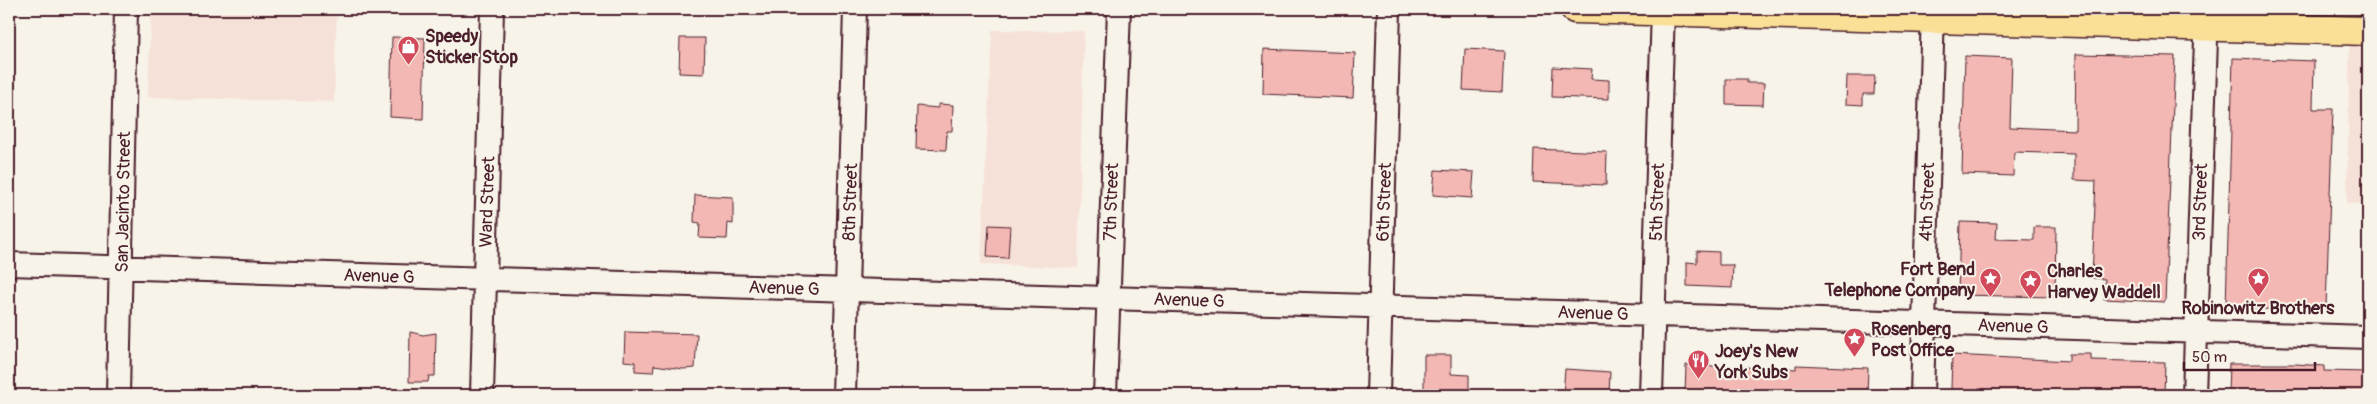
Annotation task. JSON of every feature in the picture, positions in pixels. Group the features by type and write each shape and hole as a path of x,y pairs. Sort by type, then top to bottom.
{"main road":[{"path":"1575,9 2207,17 2368,31"}],"street":[{"name":"San Jacinto Street","path":"118,395 126,9"},
{"name":"Ward Street","path":"482,395 492,9"},
{"name":"8th Street","path":"844,395 855,9"},
{"name":"7th Street","path":"1105,395 1107,298 1119,9"},
{"name":"6th Street","path":"1378,395 1390,9"},
{"name":"5th Street","path":"1651,395 1663,10"},
{"name":"4th Street","path":"1922,395 1933,14"},
{"name":"3rd Street","path":"2194,395 2207,17"},
{"name":"Avenue G","path":"9,264 2368,337"}],"shaded area":[{"path":"151,9 337,9 334,102 148,97"},
{"path":"2350,9 2368,9 2368,204 2347,204"},
{"path":"992,30 1084,31 1078,268 981,264"}],"building":[{"path":"392,37 425,38 423,119 390,117"},
{"path":"680,38 705,38 704,74 679,73"},
{"path":"1264,49 1355,53 1353,98 1263,94"},
{"path":"1465,49 1504,51 1502,92 1463,90"},
{"path":"2076,54 2175,56 2165,302 2104,299 2105,279 2092,278 2096,181 2074,180 2074,154 2014,152 2013,176 1962,174 1965,56 2012,58 2010,127 2075,130"},
{"path":"2233,58 2314,61 2313,109 2333,109 2326,307 2300,306 2300,310 2226,308"},
{"path":"1553,67 1592,69 1591,79 1609,80 1609,99 1552,97"},
{"path":"1847,76 1875,76 1874,94 1863,94 1863,105 1846,104"},
{"path":"1726,79 1747,79 1747,83 1764,83 1763,105 1726,104"},
{"path":"938,104 953,105 952,131 947,131 946,150 916,149 917,106 938,108"},
{"path":"1534,149 1607,152 1606,185 1533,182"},
{"path":"1435,170 1474,172 1472,198 1433,195"},
{"path":"695,195 733,197 733,224 728,223 727,239 699,238 700,223 694,222"},
{"path":"1960,222 1997,223 1996,239 2034,240 2034,227 2056,227 2055,297 1958,295"},
{"path":"989,225 1010,226 1008,258 987,257"},
{"path":"1697,251 1719,252 1719,265 1733,265 1732,288 1687,286 1687,262 1697,263"},
{"path":"410,332 423,335 436,333 435,376 429,376 428,382 409,382"},
{"path":"625,332 697,334 695,368 683,369 654,365 653,372 635,371 635,362 624,361"},
{"path":"2069,354 2091,354 2091,360 2165,362 2164,395 1954,395 1954,390 1951,389 1952,355 2069,361"},
{"path":"1424,355 1451,355 1451,374 1469,375 1469,391 1424,391"},
{"path":"2229,364 2296,364 2324,366 2324,371 2368,372 2368,395 2338,395 2338,390 2295,389 2295,395 2228,395"},
{"path":"1686,365 1796,369 1796,365 1868,368 1867,395 1685,395"},
{"path":"1565,369 1610,372 1609,395 1563,394"}],"place":[{"name":"Speedy Sticker Stop","path":"409,65"},
{"name":"Robinowitz Brothers","path":"2258,297"},
{"name":"Fort Bend Telephone Company","path":"1991,298"},
{"name":"Charles Harvey Waddell","path":"2031,300"},
{"name":"Rosenberg Post Office","path":"1855,358"},
{"name":"Joey's New York Subs","path":"1699,380"}]}
